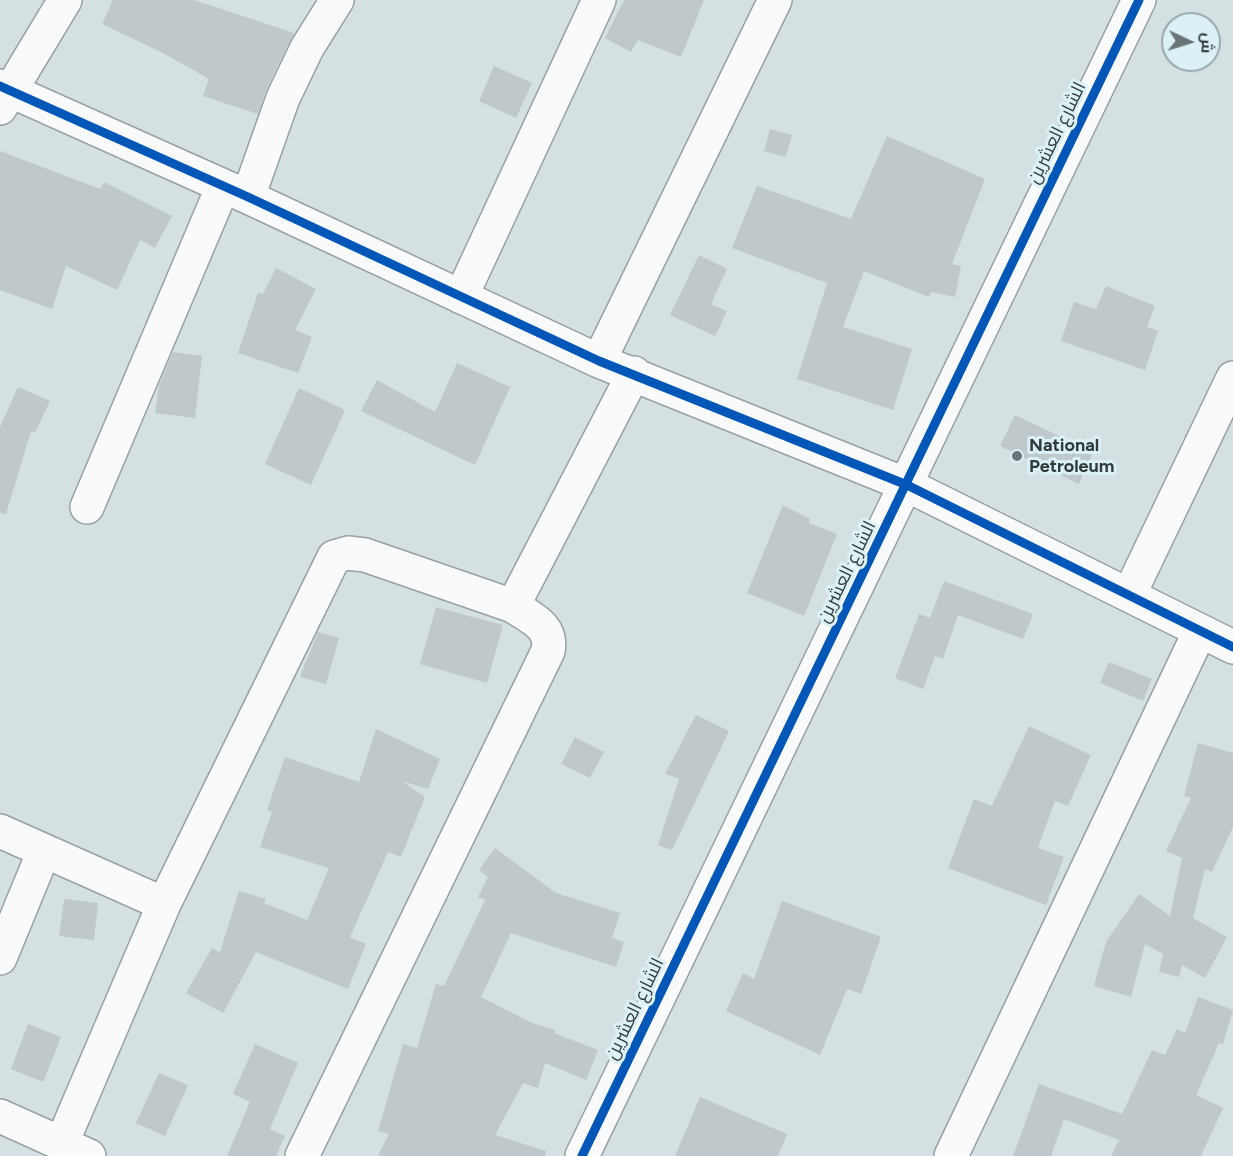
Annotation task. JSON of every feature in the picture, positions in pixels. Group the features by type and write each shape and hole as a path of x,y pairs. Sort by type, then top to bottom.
{"street":[{"path":"64,0 3,95 236,191 600,361 908,485 1233,647"},
{"path":"87,507 236,191 307,48 337,0"},
{"path":"461,297 599,0"},
{"path":"600,361 775,0"},
{"name":"الشارع العشرين","path":"582,1156 908,485 1139,0"},
{"path":"513,606 634,373"},
{"path":"1129,595 1233,378"},
{"path":"0,1116 75,1151 164,904 334,557 348,553 365,555 513,606 546,631 550,639 548,651 303,1156"},
{"path":"951,1156 1200,631"},
{"path":"0,831 164,904"},
{"path":"0,958 44,851"}],"building":[{"path":"113,0 194,0 294,33 266,90 258,114 203,96 209,79 163,53 102,24"},
{"path":"624,0 704,0 681,57 638,40 631,52 605,38"},
{"path":"494,66 532,83 516,118 479,101"},
{"path":"770,129 792,135 786,157 764,151"},
{"path":"887,136 985,179 952,264 961,266 955,297 931,292 929,297 864,271 843,327 912,349 893,410 797,379 827,283 732,248 757,186 851,219"},
{"path":"0,151 100,189 104,182 172,216 155,248 140,240 117,290 66,266 52,309 0,290"},
{"path":"699,255 727,269 711,304 727,311 715,336 670,315"},
{"path":"276,268 316,289 295,330 312,337 298,373 238,353 258,293 263,294"},
{"path":"1106,286 1155,306 1147,327 1158,331 1145,370 1061,341 1074,302 1096,309"},
{"path":"173,352 202,356 195,418 155,413 159,385"},
{"path":"457,363 510,387 475,465 361,411 377,380 435,412"},
{"path":"18,387 50,401 35,433 31,431 6,514 0,513 0,427"},
{"path":"299,388 345,410 311,485 265,464"},
{"path":"1015,415 1093,452 1079,484 1000,446"},
{"path":"783,505 810,519 809,523 837,534 804,616 747,593"},
{"path":"944,581 1033,614 1023,639 958,615 943,659 935,656 923,689 895,678 919,614 930,618"},
{"path":"436,607 503,625 487,683 420,664"},
{"path":"318,632 339,638 326,684 300,677"},
{"path":"1109,662 1152,679 1143,701 1100,683"},
{"path":"696,715 729,731 672,850 658,845 679,779 665,774"},
{"path":"1029,726 1091,755 1068,806 1055,801 1038,848 1064,857 1046,905 948,868 974,799 992,806"},
{"path":"376,729 440,759 428,789 402,781 425,797 401,857 388,852 350,937 366,944 348,989 256,952 223,1013 186,993 212,948 220,952 239,891 266,899 264,903 307,920 329,868 260,847 272,812 267,810 285,757 359,782"},
{"path":"575,737 604,752 590,778 561,764"},
{"path":"1198,743 1233,753 1233,827 1212,872 1205,869 1193,918 1227,937 1205,978 1182,965 1179,977 1159,972 1163,954 1145,944 1131,997 1094,986 1106,942 1139,894 1170,916 1182,858 1166,851 1191,798 1184,796"},
{"path":"495,848 556,893 620,913 612,938 624,942 616,967 511,933 481,997 532,1023 555,1030 554,1033 598,1050 586,1080 545,1063 538,1088 523,1083 495,1135 546,1151 545,1156 378,1156 389,1134 378,1131 403,1044 417,1048 436,984 444,986 485,900 478,897 488,877 479,870"},
{"path":"64,899 98,903 94,940 59,936"},
{"path":"782,901 881,937 861,994 847,989 820,1055 726,1011 743,973 754,979"},
{"path":"1198,997 1233,1010 1223,1044 1219,1043 1196,1095 1223,1108 1201,1156 1111,1156 1119,1140 1064,1119 1051,1156 1013,1156 1039,1084 1122,1114 1152,1050 1165,1055 1177,1029 1185,1033"},
{"path":"28,1024 61,1037 43,1082 11,1069"},
{"path":"255,1044 298,1063 270,1129 285,1136 276,1156 227,1156 250,1102 233,1094"},
{"path":"159,1073 188,1085 165,1136 136,1123"},
{"path":"700,1097 787,1134 778,1156 675,1156"}],"cycle path":[{"path":"582,1156 1139,0"},
{"path":"0,86 248,197 599,361 907,485 1233,647"}],"place":[{"name":"National Petroleum","path":"1017,456"}]}
